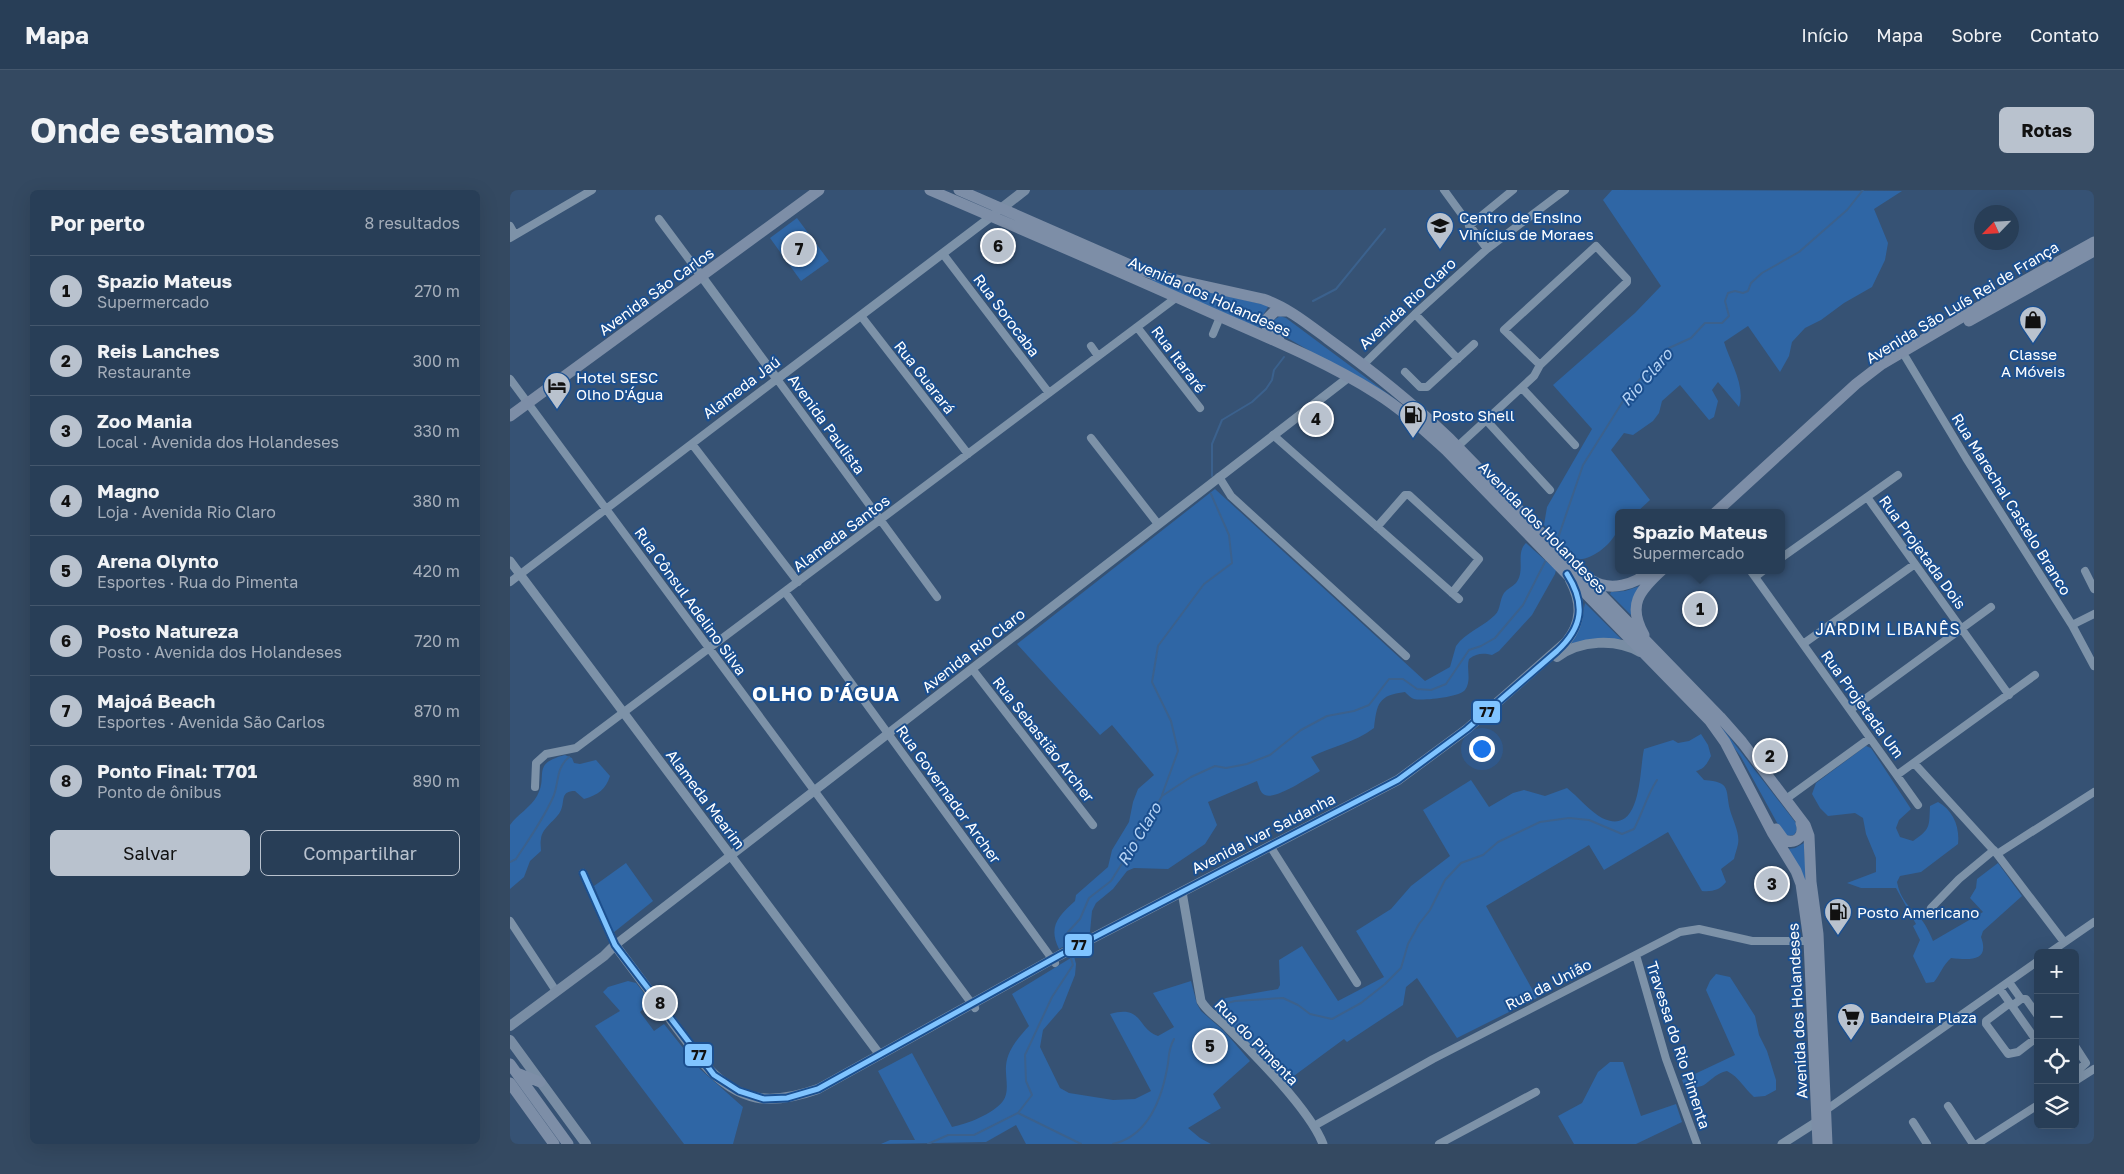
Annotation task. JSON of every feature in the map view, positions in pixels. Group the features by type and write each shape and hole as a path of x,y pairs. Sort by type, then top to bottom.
{"main road":[{"name":"Avenida São Carlos","path":"510,416 526,400 699,273 807,190"},
{"name":"Avenida São Carlos","path":"699,273 819,190"},
{"name":"Avenida dos Holandeses","path":"930,190 1064,247 1290,349 1349,377 1390,403 1432,437 1651,646 1731,729 1805,824 1809,838 1811,882 1818,934 1828,1144"},
{"name":"Avenida dos Holandeses","path":"960,190 1152,274 1263,299 1289,312 1363,365 1415,406 1458,446 1651,660 1710,720 1725,742 1772,832 1799,878 1805,901 1809,941 1818,1144"},
{"path":"1002,208 1025,190"},
{"path":"987,202 991,209 991,217"},
{"name":"Avenida São Luís Rei de França","path":"1719,509 1856,384 1882,364 2094,242"},
{"name":"Avenida São Luís Rei de França","path":"1729,509 1860,390 1906,358 2094,251"},
{"path":"1289,312 1280,309 1275,311 1268,316 1266,322 1270,333 1290,349"},
{"name":"Avenida São Carlos","path":"510,407 526,400"},
{"path":"1564,563 1604,586 1631,583 1646,574"},
{"name":"Avenida Ivar Saldanha","path":"1271,848 1398,780 1467,728 1561,647 1576,626 1580,608 1564,563"},
{"path":"1651,646 1640,626 1636,613 1636,603 1643,588 1658,574"},
{"name":"Avenida Ivar Saldanha","path":"615,945 714,1075 739,1091 756,1098 772,1100 797,1096 818,1089 880,1055 893,1050 1058,959 1408,778 1470,733 1564,653 1580,647 1610,642 1631,647 1651,660"},
{"path":"1725,742 1780,836 1788,842 1798,840 1802,833 1802,825 1796,812"},
{"name":"Avenida Rio Claro","path":"510,1026 602,952 615,945"},
{"name":"Avenida Rio Claro","path":"510,1019 555,989"},
{"path":"510,1040 586,1144"},
{"path":"513,1068 540,1082"},
{"path":"513,1068 568,1144"},
{"path":"510,1083 554,1144"}],"street":[{"path":"510,226 513,236 592,190"},
{"path":"1444,190 1487,250"},
{"path":"1469,226 1513,190"},
{"name":"Avenida Rio Claro","path":"1363,365 1415,314 1487,250 1566,190"},
{"name":"Alameda Jaú","path":"510,582 1002,208"},
{"name":"Avenida Paulista","path":"659,219 937,597"},
{"path":"1458,446 1522,388 1534,376 1540,365 1628,281 1596,246 1504,330 1540,365"},
{"name":"Rua Sorocaba","path":"943,254 1049,393"},
{"name":"Alameda Santos","path":"536,787 535,770 540,758 546,754 576,748 1177,297"},
{"path":"1415,314 1458,359"},
{"name":"Rua Guarará","path":"861,316 968,454"},
{"path":"1213,334 1220,317"},
{"name":"Rua Itararé","path":"1137,327 1200,408"},
{"path":"1405,372 1423,388 1474,344"},
{"path":"1091,346 1098,356"},
{"name":"Rua Marechal Castelo Branco","path":"1906,358 1966,458 2072,625 2094,666"},
{"name":"Avenida Rio Claro","path":"615,945 973,670 1349,377"},
{"name":"Rua Cônsul Adelino Silva","path":"510,379 973,1006"},
{"path":"1522,388 1575,445"},
{"path":"1486,420 1550,490"},
{"path":"1273,435 1459,599"},
{"path":"1091,438 1158,524"},
{"path":"692,444 798,582"},
{"path":"1785,555 1898,474"},
{"path":"1219,477 1231,496 1406,656"},
{"path":"1377,527 1406,495 1410,495 1479,559 1452,593"},
{"name":"Rua Projetada Dois","path":"1867,497 2009,695"},
{"name":"Alameda Mearim","path":"510,561 880,1055"},
{"path":"1803,644 1915,564"},
{"path":"2085,571 2094,589"},
{"name":"Rua Projetada Um","path":"1753,574 1918,805"},
{"name":"Rua Governador Archer","path":"785,592 1058,959"},
{"path":"1850,710 1991,607"},
{"path":"2072,625 2094,614"},
{"name":"Rua Sebastião Archer","path":"973,670 1093,824"},
{"path":"1897,775 2035,676"},
{"path":"1786,800 1870,738"},
{"path":"1914,763 1996,852 2064,942"},
{"path":"1931,908 1959,879 1996,852 2094,792"},
{"path":"1271,848 1357,983"},
{"path":"583,873 615,945"},
{"name":"Rua do Pimenta","path":"1182,894 1199,994 1204,1007 1226,1025 1242,1042 1314,1126 1322,1144"},
{"path":"510,921 555,989"},
{"path":"2054,949 2094,922"},
{"name":"Rua da União","path":"1314,1126 1433,1059 1680,932 1693,929 1752,941 1809,941"},
{"name":"Travessa do Rio Pimenta","path":"1636,955 1666,1059 1697,1144"},
{"path":"1826,1110 2034,964"},
{"path":"2009,982 2021,999"},
{"path":"2000,989 2035,1039"},
{"path":"2034,1010 2026,999 2021,999 1986,1021 1986,1024 2008,1054 2018,1052 2034,1042"},
{"path":"2079,1052 2086,1063 2079,1069"},
{"path":"2079,1079 2094,1070"},
{"path":"1439,1144 1536,1092"},
{"path":"1948,1106 1975,1144 2034,1107"},
{"path":"1782,1144 1818,1121"},
{"path":"1913,1122 1927,1144"}],"shaded area":[{"path":"1612,190 1902,191 1874,209 1888,243 1885,260 1872,287 1844,303 1821,320 1805,328 1792,342 1789,356 1780,372 1748,326 1724,342 1739,382 1741,399 1739,407 1718,382 1712,390 1718,401 1714,417 1709,420 1680,385 1662,401 1659,413 1653,421 1633,435 1624,433 1611,450 1650,500 1640,509 1615,509 1615,534 1612,540 1595,554 1583,559 1577,559 1544,525 1547,507 1592,429 1553,385 1635,313 1661,286 1603,200"},
{"path":"797,218 829,261 801,281 770,238"},
{"path":"1152,279 1268,307 1260,320 1259,330 1150,281"},
{"path":"1280,316 1286,318 1400,403 1277,332 1272,325 1274,320"},
{"path":"1215,489 1425,681 1450,667 1456,646 1460,641 1497,613 1504,593 1519,578 1521,552 1526,543 1556,570 1532,615 1499,651 1492,655 1477,655 1469,659 1469,678 1465,690 1456,695 1433,699 1414,699 1405,692 1396,693 1384,698 1380,702 1376,713 1374,728 1351,741 1311,757 1320,771 1301,783 1270,796 1262,793 1257,781 1208,802 1217,825 1205,844 1168,869 1134,868 1127,871 1113,889 1096,903 1092,911 1090,932 1059,949 1054,934 1056,922 1075,901 1076,895 1108,867 1112,850 1129,822 1138,789 1154,775 1112,725 1100,735 1017,644"},
{"path":"1640,586 1631,615 1610,594 1611,592 1625,591"},
{"path":"1585,603 1621,639 1570,647 1582,617"},
{"path":"1723,729 1796,823 1797,830 1794,835 1787,836 1782,832 1741,757 1721,730"},
{"path":"1701,734 1708,745 1711,756 1705,766 1696,771 1704,780 1719,783 1726,788 1738,836 1734,859 1721,869 1726,882 1716,890 1702,891 1668,832 1604,870 1589,845 1486,906 1537,998 1457,1038 1417,978 1406,987 1403,1005 1347,1042 1344,1039 1287,1081 1214,1008 1215,1004 1226,998 1278,989 1280,985 1279,960 1302,946 1338,1001 1384,977 1356,931 1391,909 1411,886 1450,856 1423,810 1471,780 1489,807 1513,793 1524,790 1545,796 1567,788 1598,816 1615,821 1625,818 1632,810 1639,786 1644,749 1673,740 1678,743 1689,741"},
{"path":"1866,746 1871,748 1911,809 1899,820 1896,828 1900,837 1913,841 1923,833 1929,823 1930,806 1938,802 1948,810 1957,825 1958,844 1921,872 1900,876 1897,882 1903,898 1923,921 1933,941 1983,912 1970,898 1976,888 1977,879 1998,863 2022,896 1983,931 1981,937 1983,951 1980,955 1971,959 1951,958 1934,982 1926,983 1913,956 1920,940 1913,926 1916,924 1896,888 1861,888 1847,883 1876,872 1876,858 1866,834 1863,818 1855,813 1828,816 1820,808 1812,794 1816,783"},
{"path":"565,755 572,758 574,763 580,764 596,760 610,776 608,781 601,791 584,799 575,791 570,791 565,795 559,814 542,835 541,851 530,861 524,877 510,889 510,825 537,796 542,782 544,766 554,758"},
{"path":"1804,843 1806,883 1788,849 1795,848"},
{"path":"626,863 653,901 613,933 594,886"},
{"path":"1074,956 1076,964 1075,975 1062,1008 1043,1030 1040,1047 1060,1088 1069,1093 1113,1100 1135,1099 1151,1091 1110,1014 1128,1012 1134,1015 1151,1033 1158,1036 1174,1027 1153,993 1191,981 1197,1004 1201,1011 1224,1031 1250,1061 1213,1094 1221,1108 1188,1128 1211,1144 1026,1144 1016,1125 986,1142 881,1144 890,1140 915,1140 878,1071 912,1053 952,1127 979,1118 999,1106 1006,1093 1006,1066 1011,1049 1029,1026 1012,994"},
{"path":"1716,974 1730,977 1755,1016 1759,1035 1767,1051 1776,1080 1776,1090 1765,1096 1754,1097 1727,1071 1720,1073 1698,1087 1684,1085 1682,1080 1735,1055 1706,990"},
{"path":"628,981 636,983 651,1002 640,1012 654,1031 664,1024 700,1069 743,1107 733,1144 684,1144 595,1026 620,1011 603,992 608,987"},
{"path":"1610,1062 1623,1062 1641,1116 1676,1104 1682,1122 1636,1144 1574,1144 1558,1116 1582,1103 1598,1072"}],"waterway":[{"name":"Rio Claro","path":"1557,541 1583,465 1630,390 1669,348 1691,338 1705,323 1722,323 1729,316 1725,301 1728,293 1748,291 1751,283 1762,273 1799,252 1847,210 1863,190"},
{"path":"1313,301 1336,289 1385,229"},
{"path":"1212,476 1212,444 1222,420 1252,402 1266,389 1272,380 1274,370 1284,357"},
{"path":"1162,795 1178,751 1171,721 1152,682 1158,646 1204,584 1232,563 1229,535 1211,494"},
{"name":"Rio Claro","path":"1068,948 1066,943 1068,932 1080,919 1089,898 1111,881 1162,796 1191,777 1215,766 1226,768 1247,764 1270,755 1301,730 1327,716 1354,711 1369,705 1389,679 1403,679 1417,689 1431,690 1446,684 1469,650 1495,638 1523,605 1546,560"},
{"path":"510,862 516,859 546,811 554,795 560,770 569,757"},
{"path":"1219,1005 1235,1001 1283,998 1298,1005 1310,1014 1332,1019 1361,1003 1385,984 1401,968 1408,944 1419,924 1430,910 1445,880 1461,863 1483,855 1498,842 1540,822 1569,818 1589,820 1622,834 1634,829 1657,780"},
{"name":"Rio Claro","path":"928,1144 948,1135 974,1135 1018,1113 1032,1095 1026,1081 1025,1055 1052,997 1073,965 1070,955"},
{"name":"Rio Claro","path":"1113,1144 1125,1140 1135,1133 1151,1115 1161,1093 1174,1039"},
{"name":"Rio Claro","path":"1018,1113 1081,1144"}],"transit line":[{"name":"77","path":"583,873 615,945 714,1075 739,1091 764,1099 787,1098 818,1089 1060,955 1398,780 1467,729 1566,642 1577,624 1579,615 1577,595 1567,574"}],"place":[{"name":"Posto Natureza","path":"998,246"},
{"name":"Majoá Beach","path":"799,249"},
{"name":"Centro de Ensino Vinícius de Moraes","path":"1440,250"},
{"name":"Classe A Móveis","path":"2033,344"},
{"name":"Hotel SESC Olho D'Água","path":"557,410"},
{"name":"Magno","path":"1316,419"},
{"name":"Posto Shell","path":"1413,439"},
{"name":"Spazio Mateus","path":"1700,609"},
{"name":"Reis Lanches","path":"1770,756"},
{"name":"Zoo Mania","path":"1772,884"},
{"name":"Posto Americano","path":"1838,936"},
{"name":"Ponto Final: T701","path":"660,1003"},
{"name":"Bandeira Plaza","path":"1851,1041"},
{"name":"Arena Olynto","path":"1210,1046"}],"district":[{"name":"JARDIM LIBANÊS","path":"1888,629"},
{"name":"OLHO D'ÁGUA","path":"826,693"}]}
